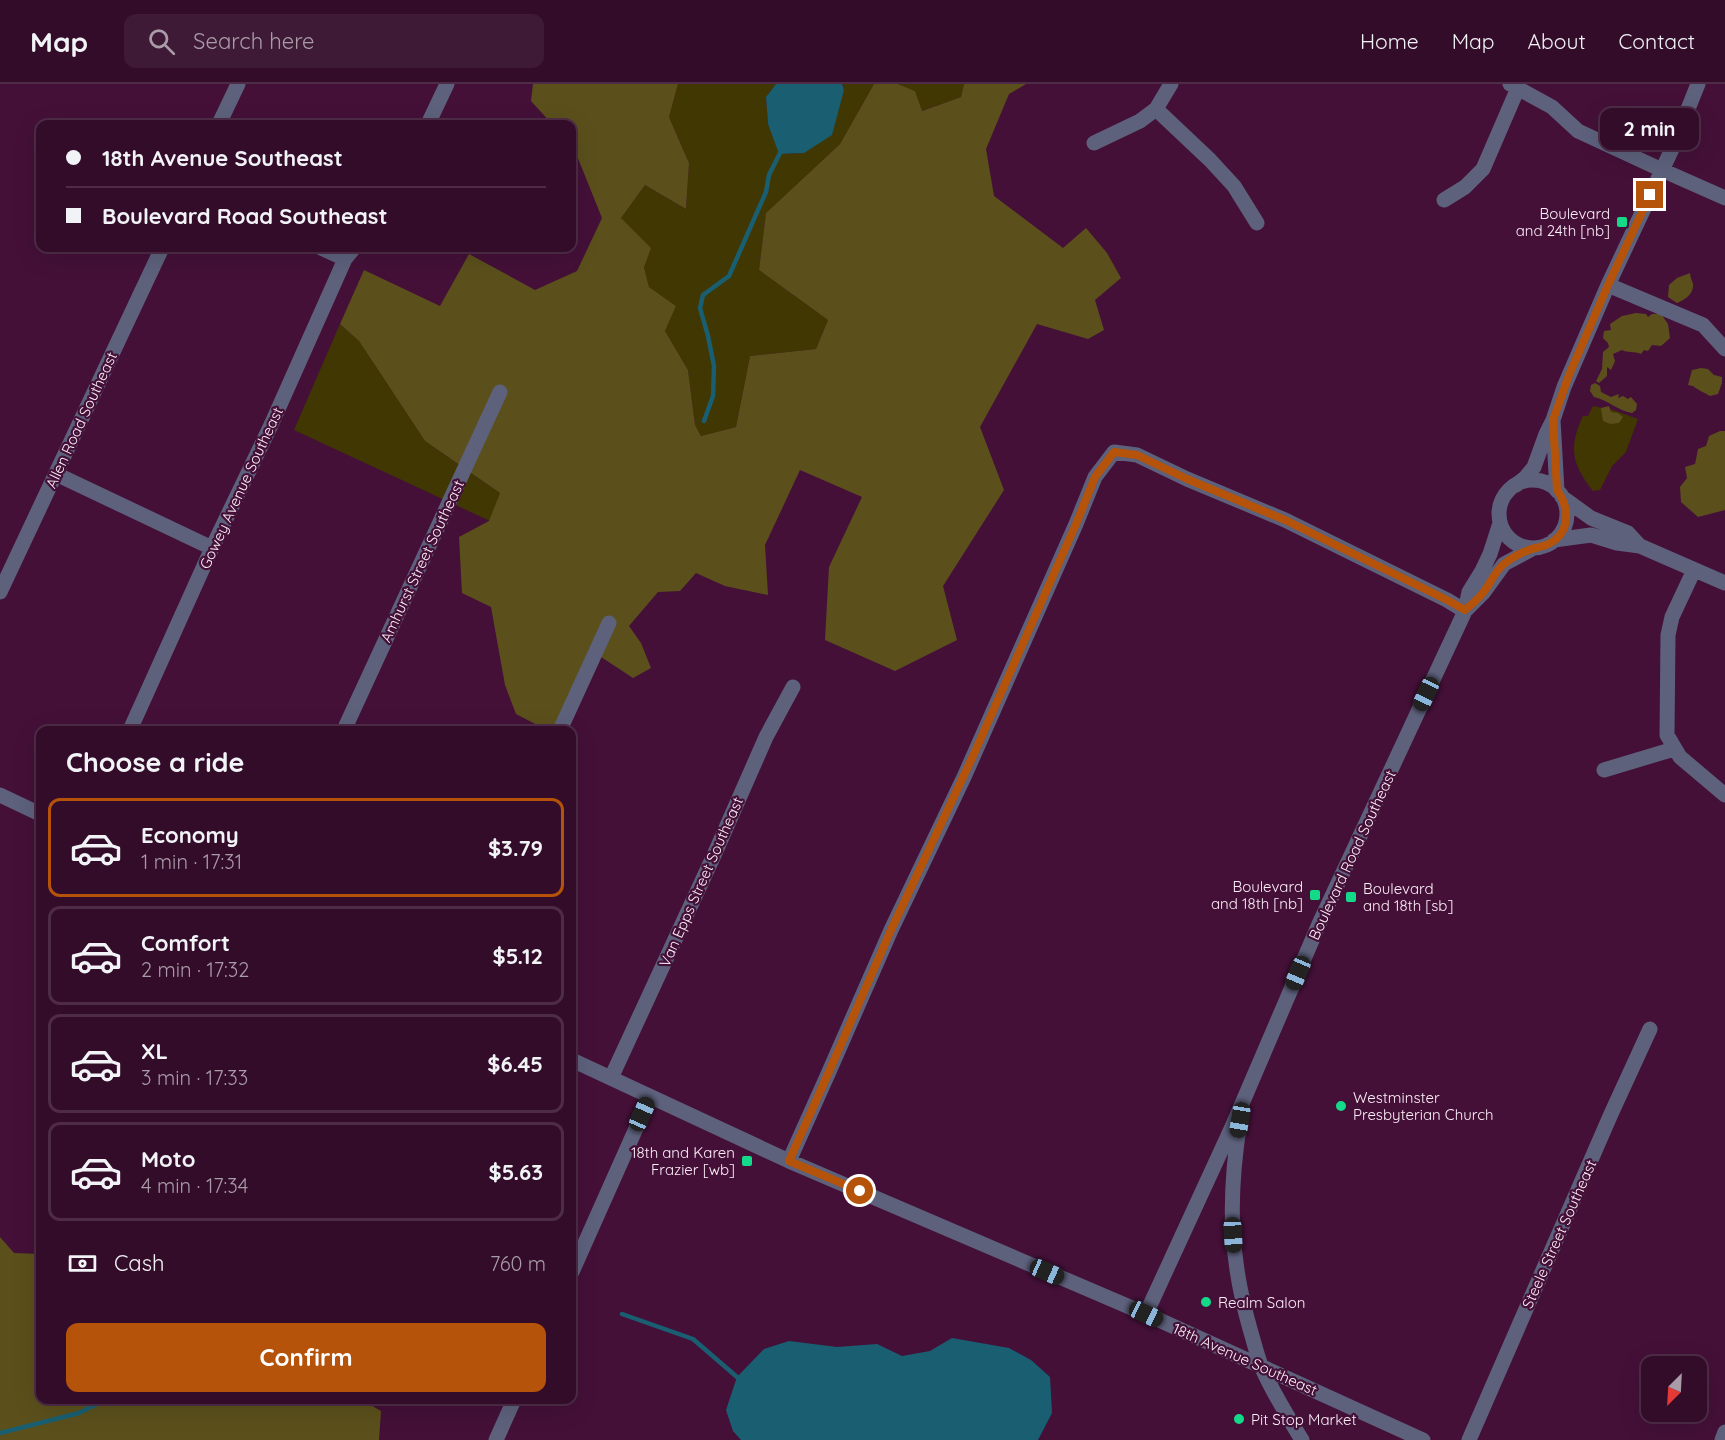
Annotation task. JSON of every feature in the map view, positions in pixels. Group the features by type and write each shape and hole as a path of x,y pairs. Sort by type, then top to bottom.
{"street":[{"path":"221,120 238,84"},
{"path":"430,120 447,84"},
{"path":"1094,143 1140,121 1156,109 1171,84"},
{"path":"1553,420 1560,494 1567,511 1566,522 1562,532 1545,546 1534,548 1522,546 1505,533 1500,523 1501,501 1507,492 1525,478 1534,467 1567,381 1608,285 1662,170 1698,84"},
{"path":"1444,201 1465,187 1484,169 1514,86 1552,107 1578,131 1725,198"},
{"path":"1156,109 1234,186 1257,223"},
{"name":"Allen Road Southeast","path":"0,592 160,252"},
{"name":"Gowey Avenue Southeast","path":"132,726 350,253"},
{"path":"1608,285 1703,325 1725,349"},
{"name":"Amhurst Street Southeast","path":"346,726 500,392"},
{"path":"789,1161 891,930 973,756 1095,477 1114,452 1137,455 1187,479 1285,520 1465,610"},
{"path":"56,474 212,548"},
{"path":"1516,484 1538,480 1548,484 1591,518 1628,533 1640,546"},
{"name":"Boulevard Road Southeast","path":"1146,1314 1243,1102 1319,924 1465,610 1468,592 1490,554 1500,523"},
{"path":"1554,540 1591,535 1617,543 1640,546 1725,583"},
{"name":"Boulevard Road Southeast","path":"1465,610 1483,593 1504,564 1534,548"},
{"path":"1694,570 1672,617 1668,635 1667,735 1680,758 1725,795"},
{"path":"562,726 609,623"},
{"name":"Van Epps Street Southeast","path":"611,1078 715,853 765,737 793,687"},
{"path":"1604,770 1674,749"},
{"path":"0,795 36,812"},
{"name":"Steele Street Southeast","path":"1469,1440 1650,1029"},
{"name":"18th Avenue Southeast","path":"576,1062 789,1161 1146,1314 1424,1440"},
{"path":"576,1263 650,1097"},
{"name":"Boulevard Road Southeast","path":"1243,1102 1233,1173 1233,1251 1239,1285 1262,1367 1302,1440"},
{"path":"496,1440 512,1404"},
{"path":"1722,1440 1725,1432"}],"shaded area":[{"path":"533,84 678,84 669,117 689,163 686,209 645,185 621,218 651,248 644,267 649,287 676,306 665,331 688,370 695,425 701,436 736,427 750,356 816,349 828,320 759,270 766,213 840,144 874,84 898,84 915,91 922,111 961,97 964,84 1026,84 1009,94 986,149 994,196 1063,248 1086,228 1107,253 1121,278 1095,300 1104,330 1088,339 1037,324 980,427 1004,490 943,586 957,640 895,671 825,640 829,567 862,497 800,470 765,545 768,595 725,586 696,573 680,591 658,592 629,626 641,643 651,668 633,678 595,653 562,726 539,726 516,714 505,685 491,607 462,593 459,537 489,521 500,493 425,441 359,341 340,324 364,270 440,306 469,254 535,290 577,271 602,218 576,153 576,120 548,120 531,101"},
{"path":"678,84 776,84 766,97 768,124 780,154 804,153 844,90 842,84 874,84 840,144 766,213 759,270 828,320 816,349 750,356 736,427 701,436 695,425 688,370 665,331 676,306 649,287 644,267 621,218 645,185 686,209 689,163 669,117"},
{"path":"898,84 964,84 961,97 921,111 915,91"},
{"path":"1690,273 1692,291 1677,303 1668,297 1669,285 1677,278"},
{"path":"1636,313 1646,314 1648,317 1652,314 1661,314 1668,324 1670,338 1661,346 1652,345 1648,351 1644,350 1641,354 1622,350 1613,354 1615,361 1611,370 1607,367 1607,376 1599,383 1596,381 1602,369 1603,352 1609,347 1603,338 1604,331 1611,330 1610,324 1622,316"},
{"path":"340,324 359,341 425,441 500,493 490,521 294,430"},
{"path":"1708,369 1714,375 1722,377 1718,394 1710,396 1688,385 1692,370"},
{"path":"1595,383 1600,386 1601,392 1611,397 1619,394 1618,398 1631,397 1637,404 1636,410 1632,413 1627,412 1594,397 1590,391 1591,385"},
{"path":"1593,406 1638,419 1626,452 1612,466 1600,490 1593,491 1580,472 1574,455 1574,447 1575,437 1583,416 1588,416"},
{"path":"1609,406 1611,412 1623,417 1619,423 1610,424 1603,421 1601,408"},
{"path":"1725,431 1725,510 1698,517 1681,502 1680,487 1687,478 1685,467 1695,464 1698,449 1706,446 1709,436"},
{"path":"0,1237 14,1253 36,1254 36,1404 369,1404 381,1411 379,1440 0,1440"}],"water":[{"path":"776,84 842,84 844,90 832,135 804,153 779,154 768,124 766,97"},
{"path":"952,1338 1009,1348 1031,1360 1050,1377 1052,1413 1038,1440 741,1440 733,1431 726,1410 737,1377 764,1349 789,1341 837,1347 877,1344 902,1356 930,1351"}],"waterway":[{"path":"704,421 713,396 714,366 700,308 703,295 729,276 766,192 769,175 782,149"},
{"path":"622,1314 693,1339 737,1377"},
{"path":"0,1433 79,1413 97,1404"}],"place":[{"name":"Boulevard and 24th [nb]","path":"1622,222"},
{"name":"Boulevard and 18th [nb]","path":"1315,895"},
{"name":"Boulevard and 18th [sb]","path":"1351,897"},
{"name":"Westminster Presbyterian Church","path":"1341,1106"},
{"name":"18th and Karen Frazier [wb]","path":"747,1161"},
{"name":"Realm Salon","path":"1206,1302"},
{"name":"Pit Stop Market","path":"1239,1419"}],"route":[{"path":"860,1191 789,1161 891,930 973,756 1095,477 1114,452 1137,455 1187,479 1285,520 1465,610 1483,593 1504,564 1524,552 1545,546 1562,532 1567,511 1557,490 1553,420 1569,375 1650,195"}]}
